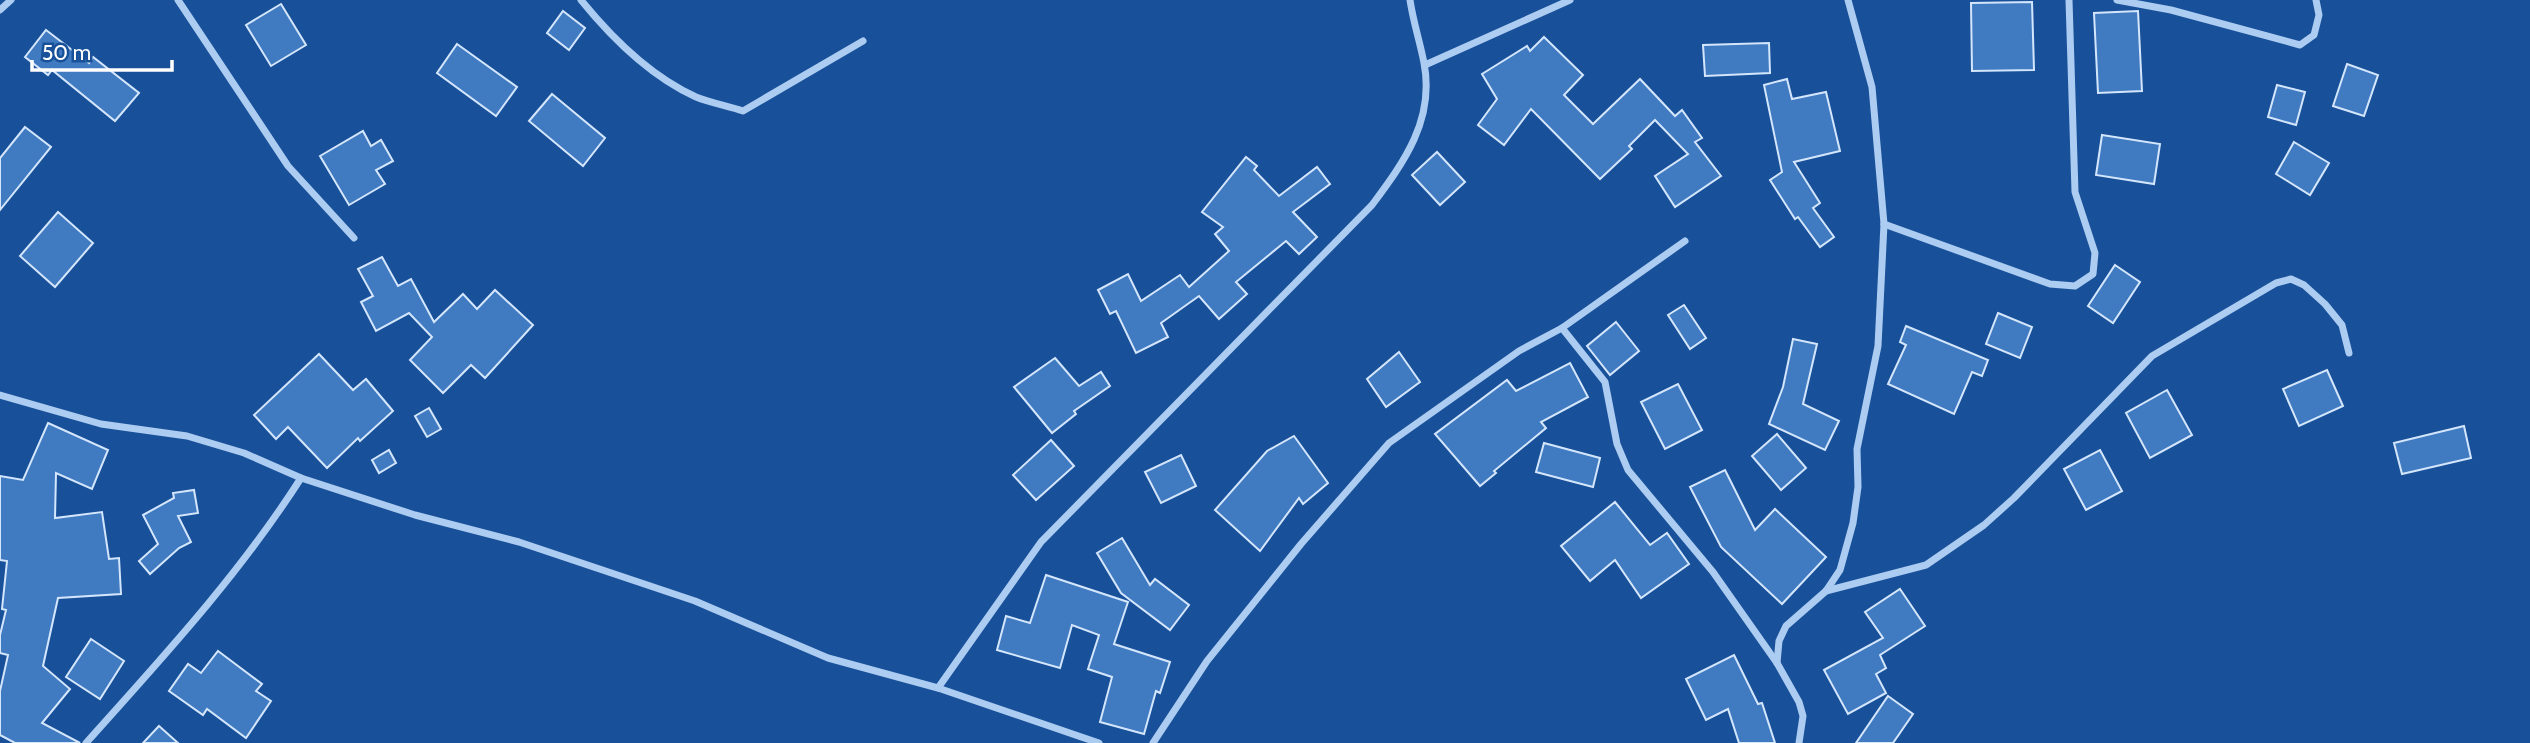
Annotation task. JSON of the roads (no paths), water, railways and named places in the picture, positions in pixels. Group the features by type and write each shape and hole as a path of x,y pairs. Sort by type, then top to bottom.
{"street":[{"path":"0,10 10,0"},
{"path":"177,0 288,166 354,238"},
{"path":"581,0 599,22 655,72 696,97 743,111 863,41"},
{"path":"938,688 1041,542 1372,205 1408,157 1424,116 1425,65 1410,0"},
{"path":"1425,65 1570,0"},
{"path":"1777,663 1779,641 1786,626 1826,591 1840,570 1853,523 1858,488 1857,449 1878,346 1884,224 1872,87 1848,0"},
{"path":"1884,224 2050,284 2075,286 2093,274 2095,253 2075,192 2069,0"},
{"path":"2116,0 2171,10 2300,45 2314,35 2319,15 2316,0"},
{"path":"1153,743 1215,650 1301,544 1390,443 1519,351 1562,328 1685,241"},
{"path":"1826,591 1926,565 1984,525 2014,498 2152,356 2276,283 2291,279 2304,285 2325,304 2342,325 2349,353"},
{"path":"1562,328 1605,382 1617,444 1628,470 1713,572 1740,616 1777,663 1799,702 1803,716 1799,743"},
{"path":"0,395 101,424 187,436 244,453 301,478 415,515 519,541 695,601 828,658 938,688 1099,743"},
{"path":"86,743 204,611 265,536 301,478"}]}
